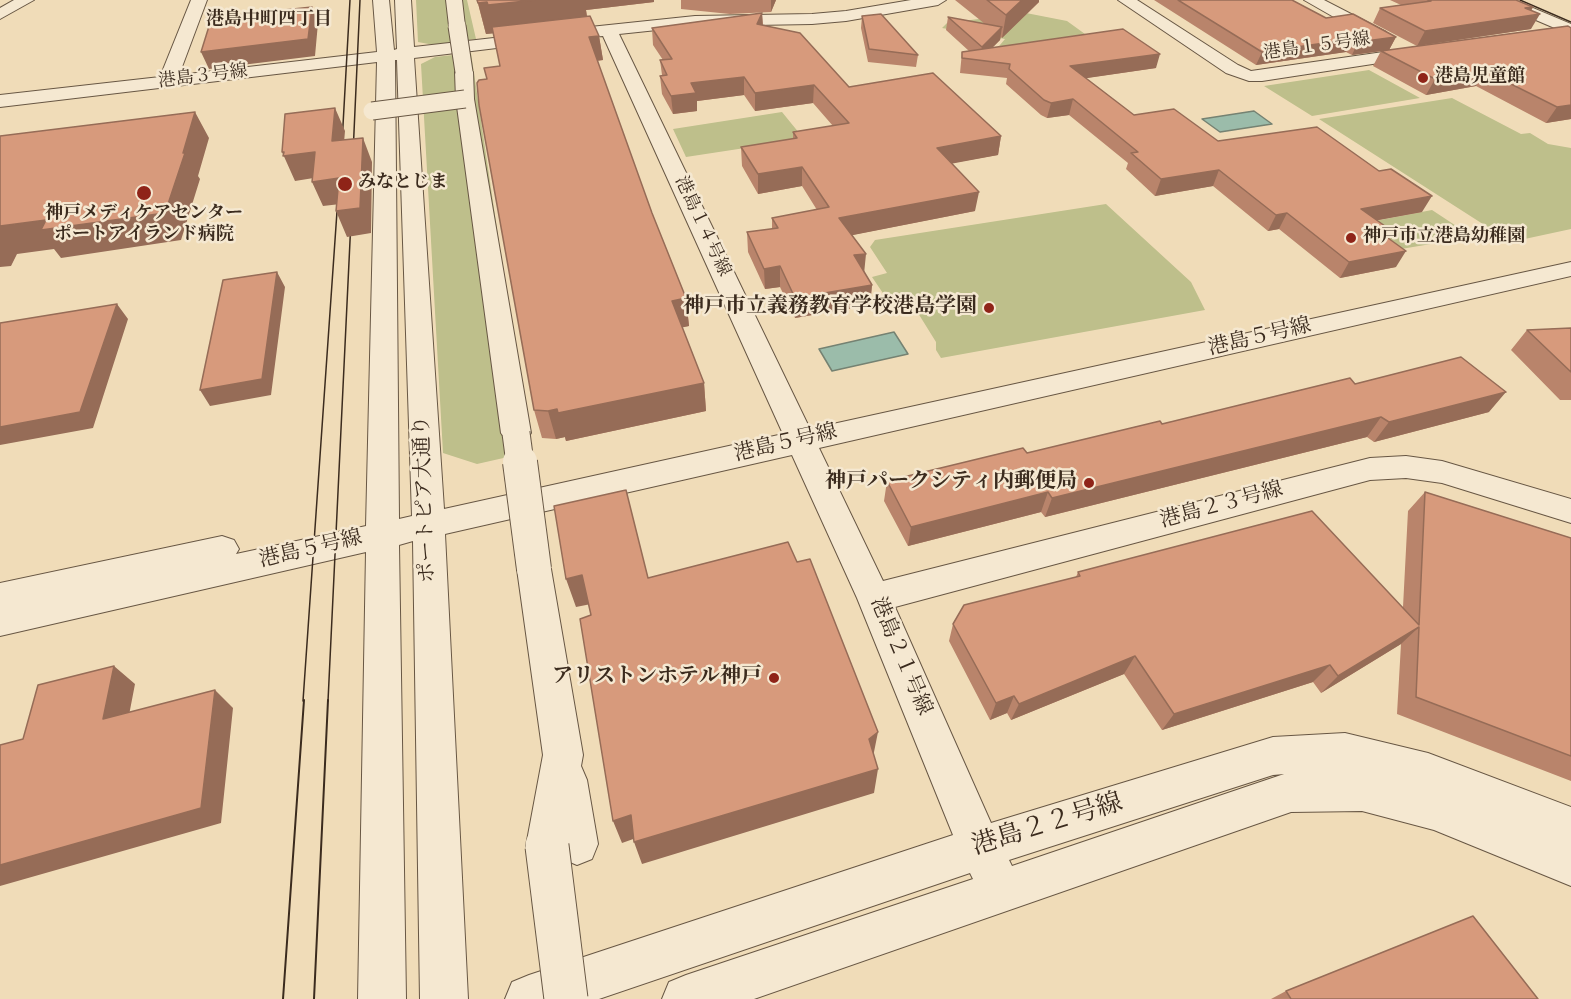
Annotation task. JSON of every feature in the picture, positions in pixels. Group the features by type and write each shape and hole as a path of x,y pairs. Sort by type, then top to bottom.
{"street":[{"path":"0,14 26,0"},
{"path":"167,82 199,0"},
{"name":"ポートピア大通り","path":"381,0 396,55 428,514 444,999"},
{"name":"ポートピア大通り","path":"382,999 382,525 396,55 403,0"},
{"path":"454,0 464,72 465,99 563,755 562,845 566,999"},
{"path":"577,34 695,21 835,17 938,0"},
{"name":"港島１５号線","path":"1126,0 1232,69 1249,76 1435,50"},
{"path":"1312,0 1413,53"},
{"path":"1501,0 1571,31"},
{"name":"港島１４号線","path":"609,30 796,433"},
{"path":"1536,35 1571,31"},
{"name":"港島３号線","path":"0,101 555,36"},
{"path":"372,111 465,99"},
{"name":"港島５号線","path":"0,621 428,514 1562,268"},
{"name":"港島２１号線","path":"796,433 874,598 980,848 1002,892"},
{"name":"港島２３号線","path":"874,598 1370,469 1406,467 1442,472 1571,511"},
{"name":"港島５号線","path":"0,597 382,525"},
{"name":"港島２２号線","path":"529,999 980,848 1273,756 1345,752 1428,772 1571,828"},
{"name":"港島２２号線","path":"686,999 1291,792 1362,791 1434,809 1571,864"}],"green space":[{"path":"416,0 467,0 476,39 434,45 418,42"},
{"path":"1026,13 1067,21 1103,47 989,58 1005,39 942,28 947,23"},
{"path":"471,53 530,452 477,464 443,453 421,64 435,57"},
{"path":"1369,70 1420,98 1312,116 1264,86"},
{"path":"1452,98 1521,134 1530,133 1548,144 1571,148 1571,229 1520,240 1500,235 1319,119"},
{"path":"782,112 804,139 686,157 673,129"},
{"path":"1106,204 1191,282 1205,310 941,358 936,350 936,342 913,305 893,308 872,277 887,273 870,247 875,240"},
{"path":"1432,210 1473,237 1395,250 1359,224"}],"shaded area":[{"path":"1254,111 1272,124 1220,132 1202,119"},
{"path":"894,332 908,354 832,371 819,349"}],"building":[{"path":"477,0 535,0 488,5 487,2 478,3"},
{"path":"987,0 1022,0 1006,15"},
{"path":"1178,0 1292,0 1326,18 1353,14 1396,37 1358,42 1352,39 1262,52"},
{"path":"1428,0 1516,0 1533,7 1525,8 1540,14 1425,31 1380,8 1431,1"},
{"path":"312,7 308,39 201,52 210,23 216,22 218,17"},
{"path":"762,13 757,24 800,33 849,87 933,73 1001,136 937,148 979,192 839,218 866,254 854,255 872,285 795,298 780,266 764,269 747,232 778,228 772,218 829,207 802,167 758,174 741,147 797,138 793,132 849,123 814,85 755,93 744,77 691,83 696,93 671,96 660,76 667,75 660,60 672,59 652,28"},
{"path":"881,14 918,55 869,49 862,16"},
{"path":"590,16 599,36 589,37 652,213 686,298 672,301 704,383 558,413 557,409 534,410 479,105 477,83 479,80 487,79 484,68 500,66 492,27"},
{"path":"948,17 1002,27 982,47"},
{"path":"1568,26 1571,28 1571,105 1557,107 1485,71 1435,79 1381,51"},
{"path":"1123,29 1160,54 1070,66 1134,115 1174,109 1218,141 1317,127 1379,171 1391,169 1432,196 1361,209 1392,231 1381,233 1406,251 1349,262 1287,213 1276,215 1219,170 1161,179 1131,153 1138,152 1073,99 1051,103 1044,100 1009,69 1010,64 962,58 962,52"},
{"path":"335,108 332,141 363,138 360,208 336,211 339,178 312,182 315,152 283,156 284,152 282,152 285,114"},
{"path":"195,112 183,153 185,153 165,213 41,230 46,220 0,226 0,136"},
{"path":"277,272 262,379 200,390 223,280"},
{"path":"117,304 80,412 0,427 0,323"},
{"path":"1571,328 1571,372 1527,330"},
{"path":"1461,357 1506,392 1389,422 1381,417 1052,498 1048,492 911,527 887,481 1023,448 1027,453 1160,421 1162,424 1350,378 1355,384"},
{"path":"626,490 648,578 788,542 797,562 810,559 878,732 869,739 878,769 634,842 631,815 613,821 580,619 591,615 582,575 566,579 554,506"},
{"path":"1425,492 1571,538 1571,756 1416,697 1419,627 1338,676 1330,665 1174,714 1135,656 1019,704 1014,696 996,703 953,624 964,605 1080,576 1078,572 1312,511 1419,625"},
{"path":"114,666 103,719 215,690 201,808 0,865 0,745 23,739 38,685"},
{"path":"1473,916 1538,999 1291,999 1286,991"}],"tram line":[{"path":"342,143 350,0"},
{"path":"353,154 360,0"},
{"path":"1520,0 1571,22"},
{"path":"303,701 338,197"},
{"path":"328,701 351,220"},
{"path":"283,999 304,700"},
{"path":"314,999 328,700"}],"place":[{"name":"港島児童館","path":"1423,78"},
{"name":"みなとじま","path":"345,184"},
{"name":"神戸メディケアセンター ポートアイランド病院","path":"144,193"},
{"name":"神戸市立港島幼稚園","path":"1351,238"},
{"name":"神戸市立義務教育学校港島学園","path":"989,308"},
{"name":"神戸パークシティ内郵便局","path":"1089,483"},
{"name":"アリストンホテル神戸","path":"774,678"}],"district":[{"name":"港島中町四丁目","path":"269,21"}]}
